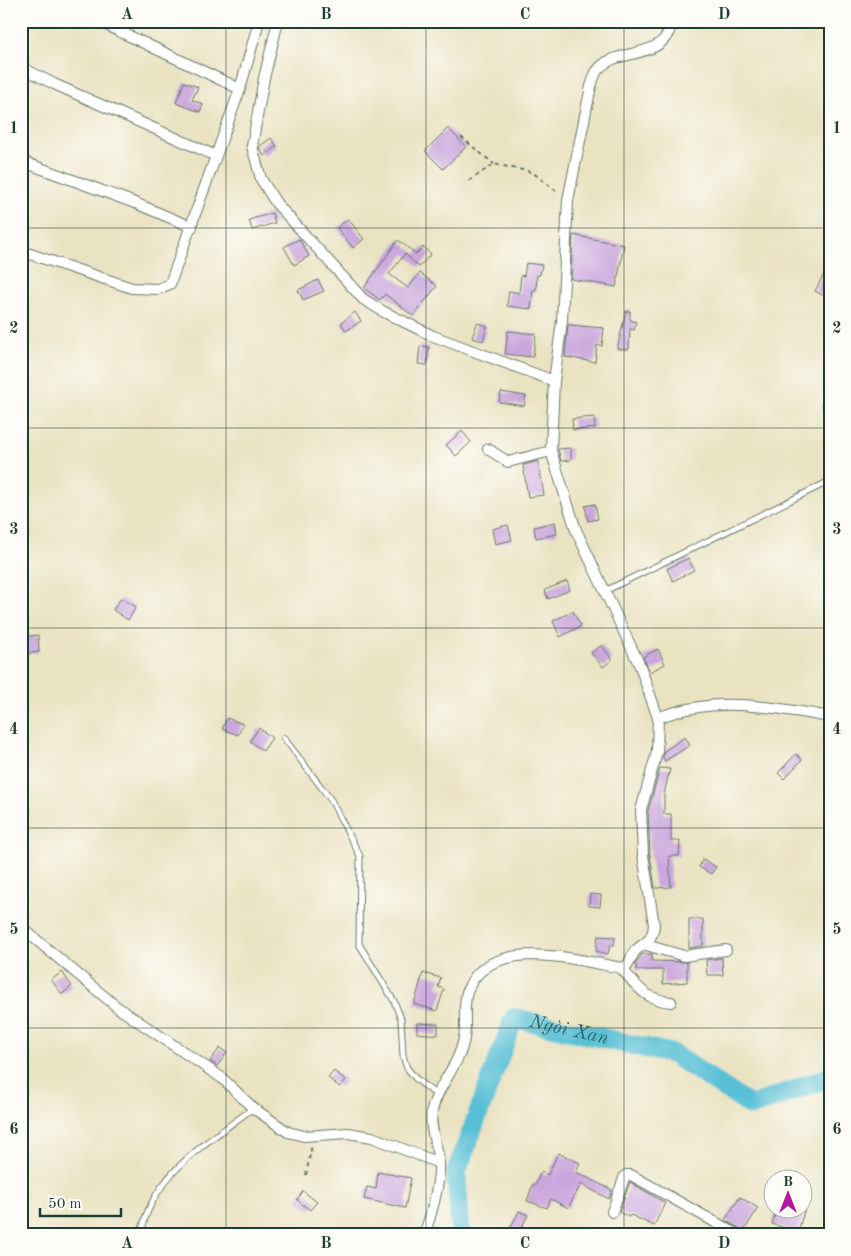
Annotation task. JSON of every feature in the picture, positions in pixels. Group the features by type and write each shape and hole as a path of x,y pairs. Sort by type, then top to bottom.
{"main road":[{"path":"827,1235 830,1230"}],"street":[{"path":"98,21 240,89"},
{"path":"21,251 132,288 158,289 170,284 240,89 258,21"},
{"path":"278,21 264,78 252,146 261,179 276,203 363,298 384,312 433,336 554,381"},
{"path":"424,1235 429,1221 439,1164 434,1145 432,1119 438,1096 460,1053 464,1039 467,992 476,975 488,965 507,958 546,956 578,958 621,968 627,966 634,952 646,945 653,934 654,925 643,855 641,810 657,752 658,718 640,666 576,530 551,451 554,381 562,320 568,200 586,103 597,70 610,60 636,55 658,44 666,37 672,21"},
{"path":"21,67 54,84 216,156"},
{"path":"21,161 126,199 192,227"},
{"path":"488,449 508,462 551,451"},
{"path":"658,718 679,710 704,704 737,704 830,717"},
{"path":"21,927 117,1007 222,1078 253,1108 288,1132 304,1136 348,1133 372,1138 439,1164"},
{"path":"646,945 684,956 726,950"},
{"path":"621,968 646,994 658,1001 671,1002"},
{"path":"612,1212 624,1178 626,1175 632,1175 738,1235"}],"lane":[{"path":"830,386 825,404 830,429"},
{"path":"605,591 830,481"},
{"path":"284,738 331,800 360,856 359,944 375,973 389,991 398,1010 401,1019 403,1056 407,1068 416,1079 438,1096"},
{"path":"141,1235 156,1195 172,1172 253,1108"}],"path":[{"path":"461,137 494,164 532,172 568,200"},
{"path":"469,181 494,164"},
{"path":"306,1175 309,1153 321,1135"}],"building":[{"path":"184,82 198,87 192,100 203,104 200,112 176,103"},
{"path":"448,128 466,147 443,169 425,151"},
{"path":"271,138 277,146 264,156 259,147"},
{"path":"272,213 275,223 252,230 249,220"},
{"path":"348,219 364,239 353,248 337,228"},
{"path":"573,235 624,245 616,287 571,279"},
{"path":"299,239 309,256 294,265 284,247"},
{"path":"398,240 416,254 423,247 431,254 419,267 405,254 389,274 408,288 420,273 437,286 413,316 385,294 380,300 364,288"},
{"path":"526,263 542,265 540,275 537,275 536,290 533,290 531,309 507,306 509,291 519,293 521,275 524,276"},
{"path":"830,263 830,299 815,291"},
{"path":"318,280 324,291 303,300 298,290"},
{"path":"626,311 630,311 630,320 636,322 634,330 630,329 629,349 617,349"},
{"path":"355,312 361,321 346,331 341,323"},
{"path":"477,323 487,326 483,341 472,338"},
{"path":"568,325 604,328 602,346 597,345 595,362 565,357"},
{"path":"508,331 536,334 533,357 505,354"},
{"path":"420,346 429,347 427,365 418,364"},
{"path":"501,392 526,396 524,406 499,402"},
{"path":"594,417 595,428 573,430 572,419"},
{"path":"462,431 471,442 456,456 446,445"},
{"path":"571,448 571,460 561,461 558,449"},
{"path":"538,461 544,495 528,497 523,465"},
{"path":"595,504 598,519 588,521 585,506"},
{"path":"555,522 557,534 536,538 534,527"},
{"path":"508,525 512,540 495,544 492,529"},
{"path":"688,558 694,570 673,581 667,569"},
{"path":"567,581 570,590 548,599 545,590"},
{"path":"121,598 136,607 128,620 113,610"},
{"path":"573,611 581,626 560,637 553,621"},
{"path":"38,635 39,652 25,654 23,637"},
{"path":"602,645 612,660 603,667 591,653"},
{"path":"658,649 665,664 650,672 643,657"},
{"path":"227,718 243,724 238,735 222,729"},
{"path":"259,728 272,738 263,751 250,741"},
{"path":"685,737 690,745 665,761 663,758 664,751"},
{"path":"796,754 802,760 784,779 778,773"},
{"path":"660,768 670,769 664,794 664,814 671,814 671,841 680,841 679,856 669,856 671,887 655,888 650,854 648,811"},
{"path":"703,859 716,867 711,874 699,867"},
{"path":"590,894 601,895 600,907 589,906"},
{"path":"689,919 703,919 703,946 689,948"},
{"path":"598,936 615,937 614,945 610,945 608,954 596,951"},
{"path":"642,954 652,954 652,961 687,962 687,982 663,984 663,970 636,970 636,963"},
{"path":"722,958 723,975 707,975 706,960"},
{"path":"62,972 72,986 62,994 51,980"},
{"path":"423,973 441,978 438,987 444,989 437,1011 414,1004"},
{"path":"417,1023 438,1024 438,1035 417,1033"},
{"path":"220,1048 227,1053 217,1066 210,1061"},
{"path":"334,1071 346,1080 340,1087 328,1078"},
{"path":"558,1153 580,1163 576,1172 612,1190 609,1199 581,1184 568,1208 551,1199 547,1208 527,1201 533,1184 535,1185 541,1172 548,1175"},
{"path":"378,1172 411,1178 405,1208 364,1199 367,1187 376,1189"},
{"path":"630,1182 665,1203 654,1226 631,1215 629,1217 619,1212"},
{"path":"303,1191 317,1202 310,1210 297,1200"},
{"path":"740,1197 758,1208 744,1231 725,1220"},
{"path":"519,1211 528,1215 518,1235 507,1235"},
{"path":"774,1218 802,1218 798,1232 772,1224"}],"waterway":[{"name":"Ngòi Xan","path":"461,1235 456,1173 514,1018 673,1054 751,1106 830,1077"}]}
